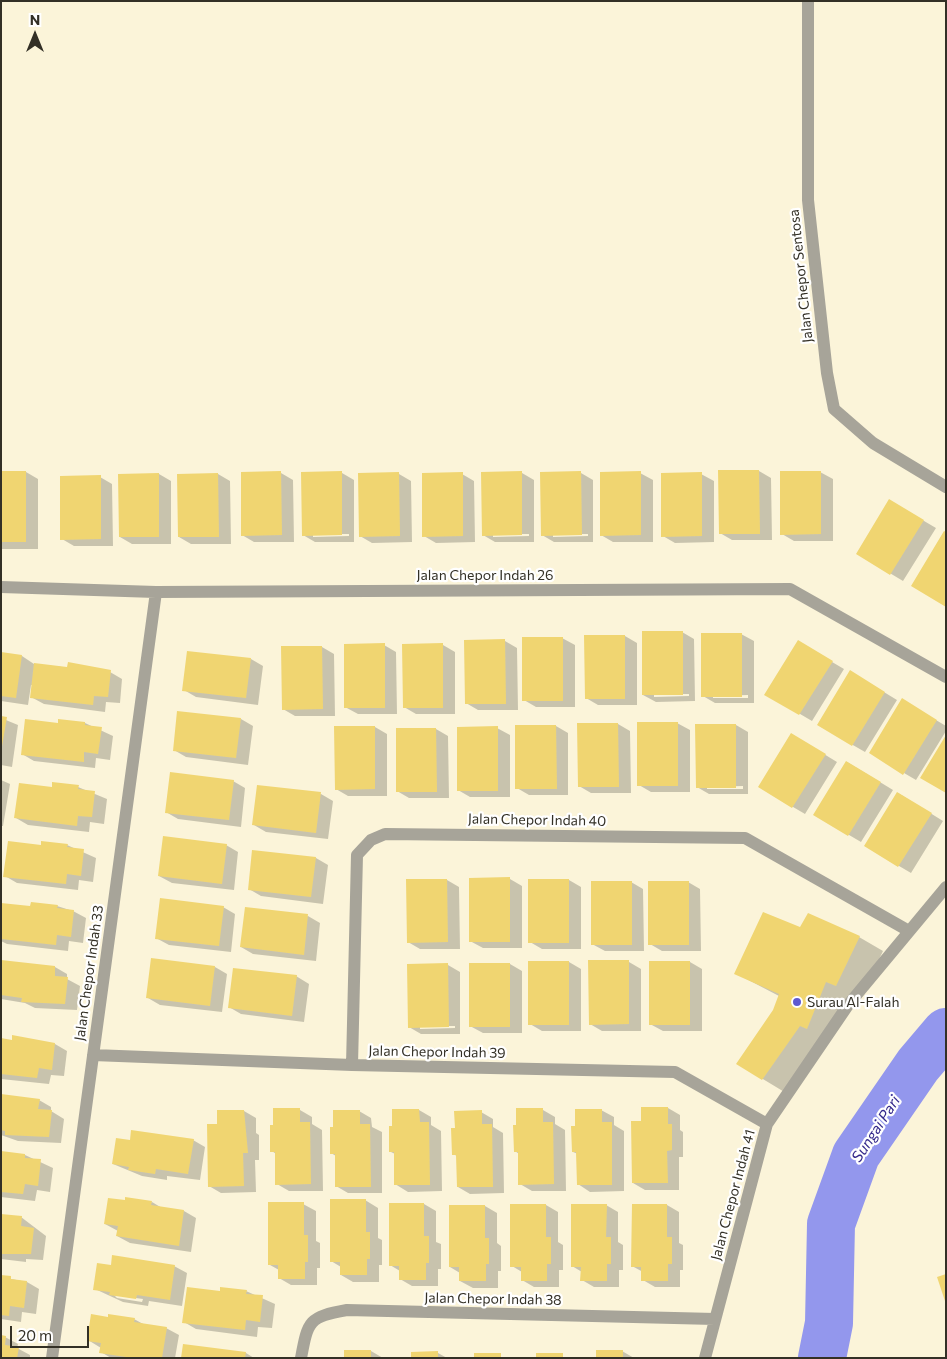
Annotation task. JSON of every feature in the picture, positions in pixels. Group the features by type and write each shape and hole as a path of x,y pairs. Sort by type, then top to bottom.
{"street":[{"name":"Jalan Chepor Sentosa","path":"808,1 808,200 827,374 834,409 872,443 946,487"},
{"name":"Jalan Chepor Indah 26","path":"1,588 156,592 790,589 946,677"},
{"name":"Jalan Chepor Indah 33","path":"52,1358 156,592"},
{"name":"Jalan Chepor Indah 40","path":"352,1065 357,855 370,840 384,834 745,838 909,931"},
{"name":"Jalan Chepor Indah 41","path":"705,1358 767,1124 848,1005 946,887"},
{"name":"Jalan Chepor Indah 39","path":"93,1055 352,1065 676,1072 767,1124"},
{"name":"Jalan Chepor Indah 38","path":"301,1358 306,1333 313,1320 325,1314 347,1310 715,1320"}],"building":[{"path":"718,470 759,470 760,534 719,534"},
{"path":"1,471 26,471 26,542 1,542"},
{"path":"281,471 282,535 241,536 241,472"},
{"path":"342,471 342,535 302,536 301,472"},
{"path":"522,471 522,535 482,536 481,472"},
{"path":"581,471 582,535 541,536 540,472"},
{"path":"641,471 641,535 600,536 600,472"},
{"path":"780,471 821,471 821,534 780,535"},
{"path":"399,472 400,536 359,537 358,473"},
{"path":"463,472 463,536 422,537 422,473"},
{"path":"702,472 702,536 661,537 661,473"},
{"path":"159,473 159,537 119,537 118,474"},
{"path":"218,473 219,537 178,537 177,474"},
{"path":"101,475 101,539 60,540 60,476"},
{"path":"889,499 924,520 890,575 856,554"},
{"path":"944,531 946,532 946,607 911,586"},
{"path":"642,631 683,631 683,695 642,695"},
{"path":"701,633 742,633 742,697 701,697"},
{"path":"584,635 625,635 625,699 585,699"},
{"path":"522,637 563,637 563,701 522,701"},
{"path":"505,639 506,704 465,704 464,640"},
{"path":"798,640 833,661 799,715 764,695"},
{"path":"385,643 385,708 344,708 344,644"},
{"path":"443,643 443,708 403,708 402,644"},
{"path":"281,646 322,646 323,709 282,710"},
{"path":"187,651 251,658 246,698 182,691"},
{"path":"1,652 22,655 16,698 1,696"},
{"path":"68,662 111,670 108,697 94,696 93,705 30,698 34,663 67,667"},
{"path":"850,670 885,692 852,746 817,725"},
{"path":"902,698 937,720 903,775 869,753"},
{"path":"177,711 241,718 236,758 173,751"},
{"path":"1,716 7,717 2,746 1,746"},
{"path":"25,719 58,723 58,719 85,722 85,725 102,727 98,754 84,752 84,762 21,755"},
{"path":"637,722 678,722 678,786 637,786"},
{"path":"577,723 618,723 619,787 578,787"},
{"path":"695,724 736,724 736,788 696,788"},
{"path":"515,725 556,725 557,789 515,789"},
{"path":"334,726 375,726 375,789 335,790"},
{"path":"498,726 498,791 457,791 457,727"},
{"path":"396,728 436,728 437,792 396,792"},
{"path":"791,733 826,754 792,808 758,787"},
{"path":"946,735 946,793 920,778"},
{"path":"846,761 881,782 848,836 813,815"},
{"path":"170,772 234,780 229,820 165,813"},
{"path":"52,782 79,785 78,789 95,791 92,817 78,816 77,826 14,818 19,783 52,787"},
{"path":"257,785 321,792 316,833 252,825"},
{"path":"897,792 932,813 898,867 864,846"},
{"path":"163,836 227,844 222,884 158,876"},
{"path":"8,841 41,845 41,841 68,844 67,847 84,849 81,876 67,874 66,884 3,877"},
{"path":"252,850 316,857 311,897 248,890"},
{"path":"510,877 510,942 469,942 469,878"},
{"path":"406,879 447,879 448,942 407,943"},
{"path":"528,879 569,879 569,943 528,943"},
{"path":"591,881 632,881 632,945 591,945"},
{"path":"648,881 689,881 689,945 648,945"},
{"path":"160,898 224,906 219,946 155,939"},
{"path":"31,902 58,905 57,908 74,910 71,937 57,935 56,945 1,939 1,903 30,906"},
{"path":"245,907 308,914 304,955 240,947"},
{"name":"Surau Al-Falah","path":"763,912 800,927 808,913 860,936 836,986 826,982 807,1029 800,1026 762,1080 736,1064 773,1010 779,994 734,974"},
{"path":"151,958 215,966 210,1006 146,998"},
{"path":"1,960 55,966 55,976 68,977 65,1004 21,1002 22,998 1,995"},
{"path":"588,960 629,960 629,1024 589,1025"},
{"path":"528,961 569,961 569,1025 528,1025"},
{"path":"649,961 690,961 690,1025 649,1025"},
{"path":"448,963 449,1027 408,1028 407,964"},
{"path":"469,963 510,963 510,1027 469,1027"},
{"path":"233,968 297,975 292,1016 228,1008"},
{"path":"12,1035 55,1043 52,1070 39,1068 37,1078 1,1074 1,1038 12,1040"},
{"path":"1,1094 40,1099 38,1109 52,1110 49,1137 5,1135 5,1131 1,1130"},
{"path":"641,1107 668,1107 668,1124 672,1124 672,1150 667,1151 668,1183 632,1183 631,1121 641,1121"},
{"path":"273,1108 300,1108 300,1122 310,1122 311,1184 275,1185 275,1152 270,1152 270,1125 273,1125"},
{"path":"516,1108 543,1108 543,1122 553,1122 554,1184 518,1185 518,1152 514,1152 513,1125 516,1125"},
{"path":"392,1109 419,1109 420,1122 429,1122 430,1185 394,1185 394,1152 389,1152 389,1126 392,1126"},
{"path":"575,1109 602,1109 602,1122 612,1122 612,1185 577,1185 576,1152 572,1152 571,1126 575,1126"},
{"path":"217,1110 244,1110 248,1153 243,1153 244,1186 208,1187 207,1124 217,1124"},
{"path":"333,1110 360,1110 360,1124 370,1124 371,1187 335,1187 335,1154 330,1154 330,1127 333,1127"},
{"path":"482,1110 482,1124 492,1124 493,1187 457,1187 456,1155 452,1155 451,1128 455,1128 454,1111"},
{"path":"131,1130 194,1139 188,1174 156,1169 155,1174 128,1170 129,1167 112,1164 116,1138 130,1140"},
{"path":"1,1151 25,1154 25,1158 41,1159 38,1186 25,1184 23,1194 1,1192"},
{"path":"125,1197 152,1201 151,1205 184,1210 179,1246 116,1236 118,1226 104,1224 108,1198 125,1200"},
{"path":"330,1199 366,1199 366,1232 370,1232 370,1259 367,1259 367,1275 340,1275 340,1262 330,1262"},
{"path":"268,1202 304,1202 304,1235 308,1235 308,1262 305,1262 305,1279 278,1279 278,1265 268,1265"},
{"path":"389,1203 424,1203 424,1236 429,1236 429,1263 426,1263 426,1280 399,1280 399,1266 389,1266"},
{"path":"510,1204 546,1204 546,1237 551,1237 551,1264 547,1264 547,1281 521,1281 521,1267 510,1267"},
{"path":"571,1204 607,1204 606,1237 611,1237 611,1264 607,1264 607,1281 580,1281 581,1267 571,1267"},
{"path":"632,1204 667,1204 667,1237 672,1237 672,1264 668,1264 668,1281 641,1281 641,1267 631,1267"},
{"path":"449,1205 485,1205 485,1238 489,1238 489,1264 486,1264 486,1281 459,1281 459,1267 449,1267"},
{"path":"1,1214 22,1216 21,1226 34,1228 31,1254 1,1254"},
{"path":"112,1255 175,1265 170,1300 137,1295 136,1299 109,1295 110,1292 93,1290 97,1263 111,1265"},
{"path":"946,1274 946,1301 945,1301 937,1277"},
{"path":"1,1275 11,1276 11,1279 27,1281 24,1308 10,1306 9,1316 1,1315"},
{"path":"187,1287 220,1291 220,1287 247,1290 246,1294 263,1295 260,1322 246,1320 245,1330 182,1323"},
{"path":"91,1314 108,1317 108,1314 135,1318 134,1322 167,1327 162,1358 133,1358 99,1353 101,1343 87,1341"},
{"path":"1,1335 6,1336 5,1345 19,1347 17,1358 1,1358"},
{"path":"183,1344 246,1352 245,1358 181,1358"},
{"path":"344,1350 371,1350 371,1358 344,1358"},
{"path":"596,1350 623,1350 623,1358 596,1358"},
{"path":"438,1351 438,1358 411,1358 411,1352"},
{"path":"474,1353 501,1353 501,1358 474,1358"},
{"path":"536,1353 563,1353 563,1358 536,1358"}],"waterway":[{"name":"Sungai Pari","path":"822,1358 829,1323 831,1224 856,1155 918,1065 946,1032"}],"place":[{"name":"Surau Al-Falah","path":"797,1002"}]}
